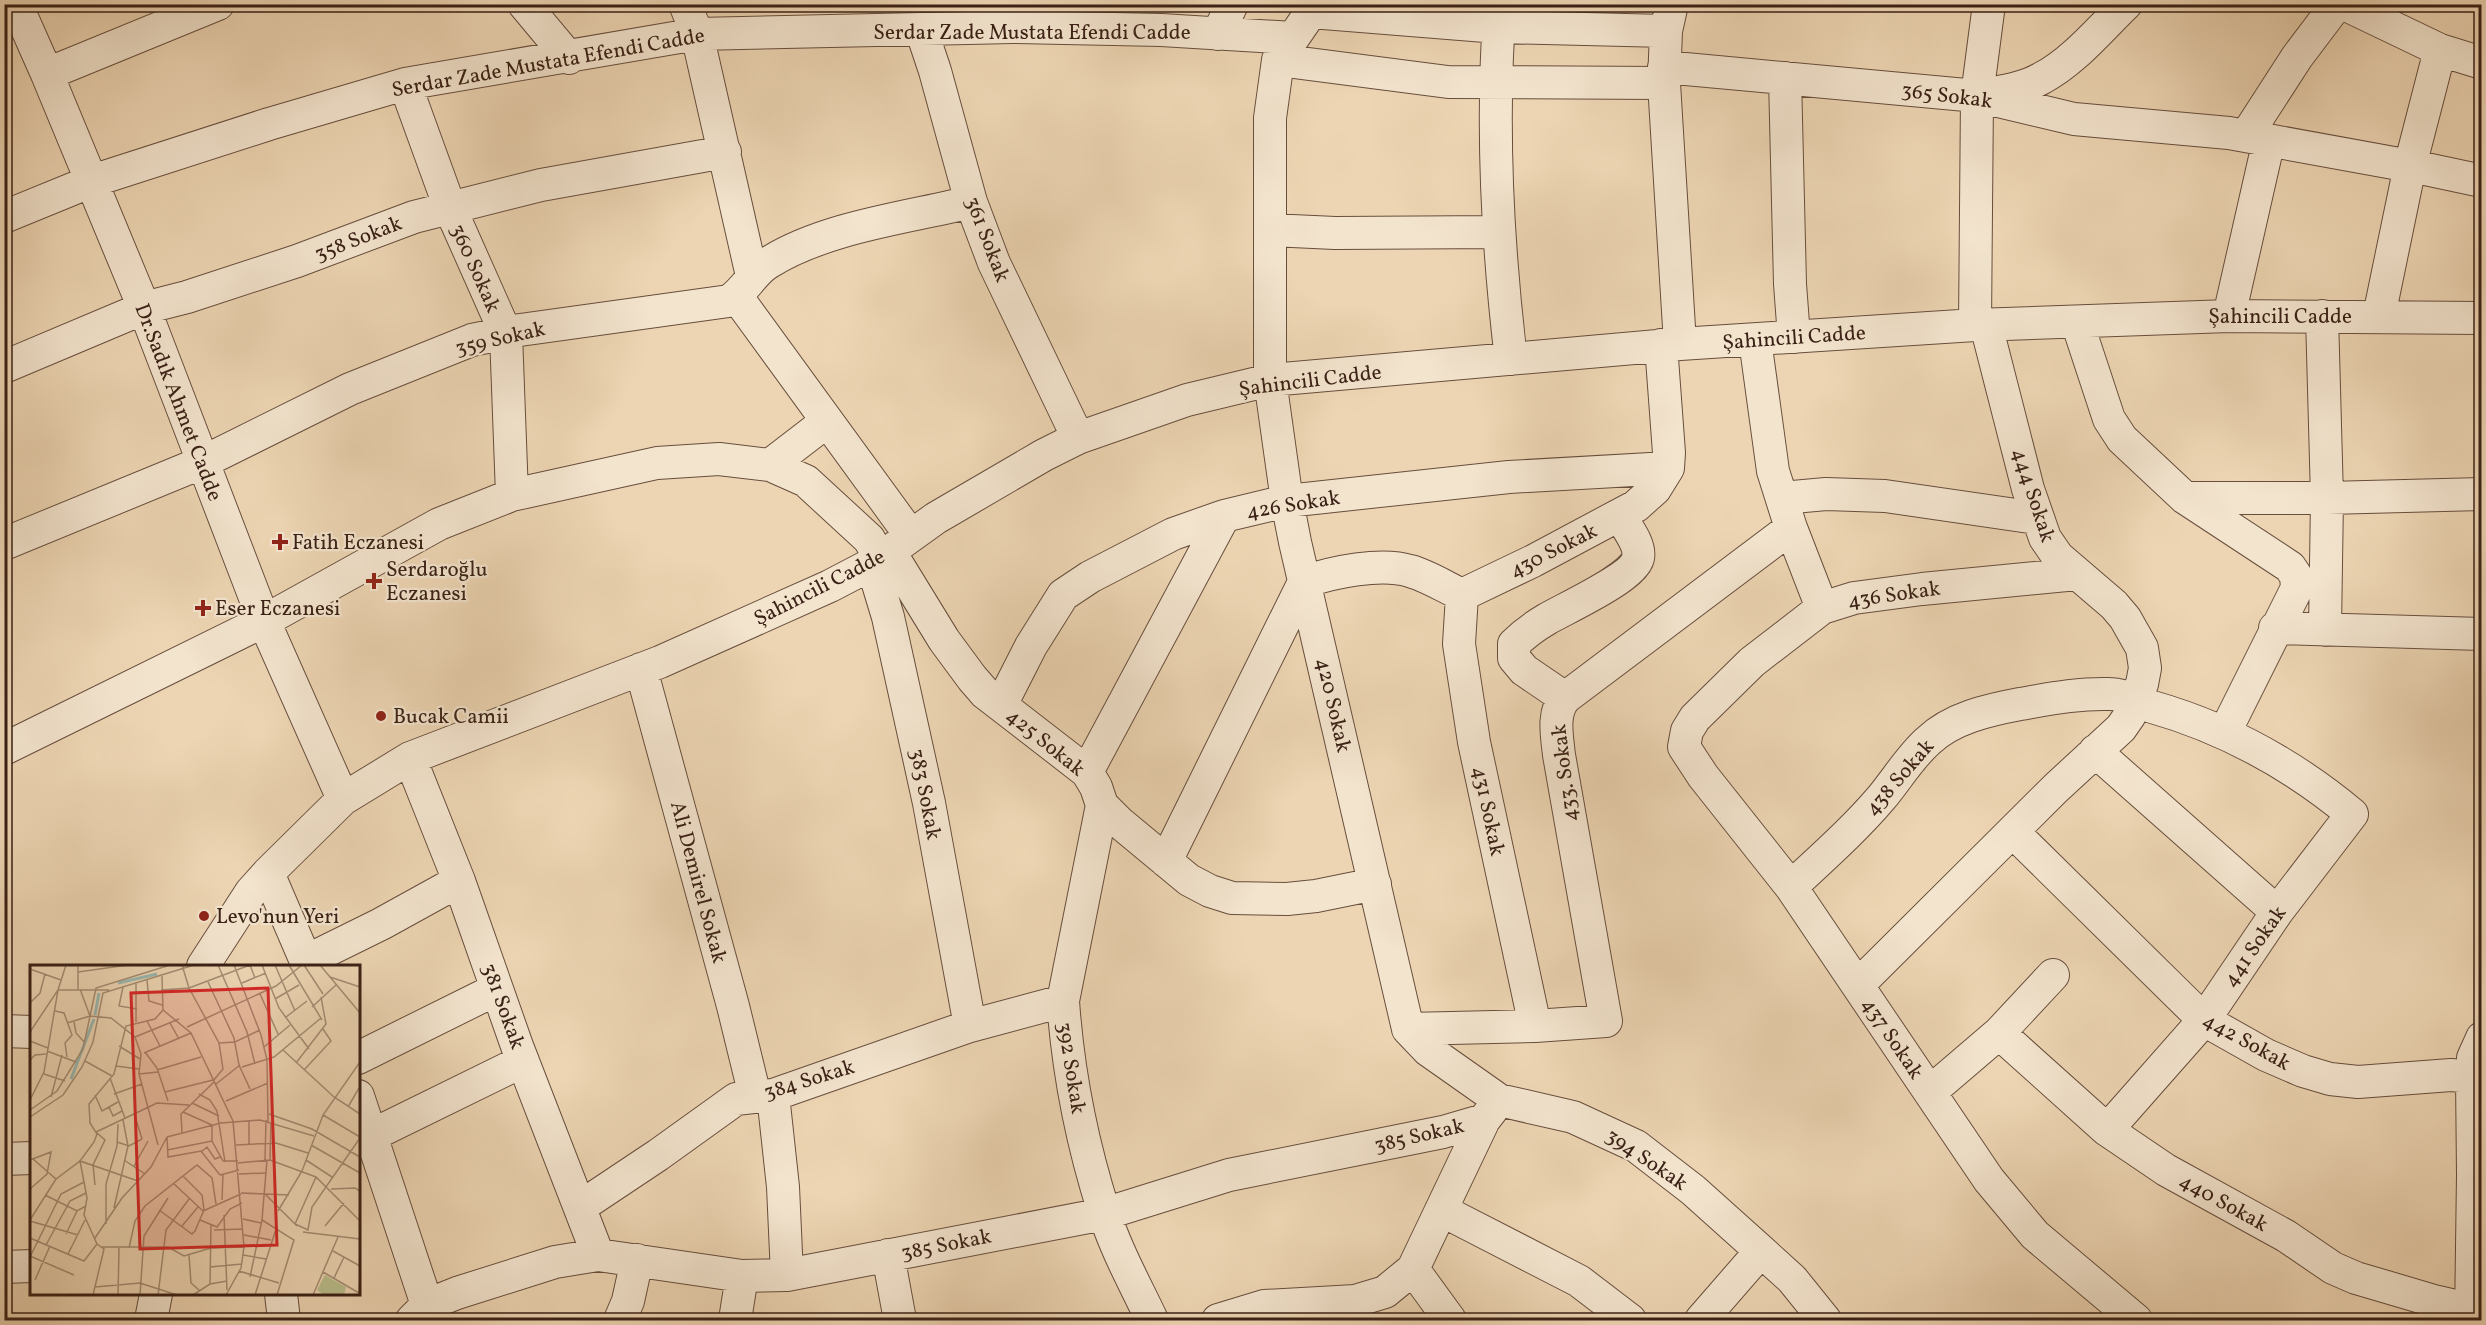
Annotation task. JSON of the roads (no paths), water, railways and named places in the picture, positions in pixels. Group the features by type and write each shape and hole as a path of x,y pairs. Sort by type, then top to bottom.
{"street":[{"name":"Dr.Sadık Ahmet Cadde","path":"16,4 144,309 201,463 264,621 343,799"},
{"path":"47,74 218,4"},
{"path":"524,4 569,57"},
{"path":"685,4 697,34 701,59 725,152 745,286 826,422 883,556"},
{"path":"1218,34 1232,4"},
{"name":"444 Sokak","path":"1858,986 2121,728 2130,715 2133,701 2142,684 2145,668 2142,648 2125,618 2114,605 2051,550 2037,518 1980,325 1977,96 1989,4"},
{"path":"1977,96 2016,89 2042,78 2060,65 2126,4"},
{"path":"2229,315 2248,137 2297,57 2337,4"},
{"path":"2344,4 2440,50 2481,63"},
{"path":"1285,49 1312,8 1499,16 1669,18 1664,75 1671,344 1668,468"},
{"path":"1499,16 1498,231 1511,359"},
{"name":"Serdar Zade Mustata Efendi Cadde","path":"4,217 92,181 269,124 405,84 697,34 1013,27 1161,30 1218,34 1285,49"},
{"name":"361 Sokak","path":"921,29 942,93 971,201 994,263 1078,438"},
{"name":"365 Sokak","path":"1285,49 1448,82 1664,75 1785,78 1977,96 2074,119 2248,137 2410,166 2481,182"},
{"name":"420 Sokak","path":"1285,49 1270,118 1270,380 1287,501 1304,582 1408,1029"},
{"path":"2379,316 2410,166 2440,50"},
{"path":"1785,78 1790,284 1794,337"},
{"name":"360 Sokak","path":"405,84 450,208 506,334 512,495"},
{"name":"358 Sokak","path":"4,367 144,309 286,265 414,217 542,185 725,152"},
{"name":"359 Sokak","path":"4,544 201,463 350,389 472,340 720,304 745,286 757,270 781,256 835,234 971,201"},
{"path":"1270,230 1335,233 1498,231"},
{"name":"Şahincili Cadde","path":"204,965 251,892 268,873 343,799 410,758 641,669 883,556 936,518 1078,438 1187,400 1270,380 1671,344 1980,325 2229,315 2481,318"},
{"path":"2322,316 2327,498 2338,630"},
{"path":"2077,322 2109,419 2122,438 2185,498 2290,567 2296,576 2297,588 2224,732"},
{"path":"1755,340 1766,434 1773,471 1791,528 1822,608"},
{"path":"770,465 826,422"},
{"path":"4,748 264,621 439,524 512,495 657,463 719,459 770,465 806,481 869,539 883,556"},
{"name":"426 Sokak","path":"1001,705 1031,646 1063,595 1090,577 1173,534 1224,516 1287,501 1509,477 1601,474 1668,468"},
{"name":"430 Sokak","path":"1462,595 1620,516 1655,489 1668,468"},
{"path":"1782,498 1826,494 1894,496 2037,518"},
{"path":"2185,498 2327,498 2481,494"},
{"path":"1087,772 1224,516"},
{"path":"1565,698 1524,670 1514,658 1514,644 1527,632 1587,598 1636,565 1639,555 1636,543 1620,516"},
{"name":"433. Sokak","path":"1535,1026 1606,1021 1558,755 1558,705 1791,528"},
{"name":"425 Sokak","path":"883,556 972,678 986,693 1087,772 1096,787 1102,805 1137,838 1189,880 1210,891 1232,898 1287,899 1316,896 1375,884"},
{"name":"383 Sokak","path":"883,556 888,617 929,803 970,1026"},
{"path":"1166,861 1304,582 1324,575 1388,567 1409,570 1462,595"},
{"name":"436 Sokak","path":"1687,731 1695,718 1752,662 1822,608 1854,598 1888,593 2077,574"},
{"name":"431 Sokak","path":"1462,595 1459,644 1474,742 1535,1026"},
{"path":"2275,628 2481,634"},
{"name":"Ali Demirel Sokak","path":"641,669 733,1006 764,1095 783,1187 787,1275"},
{"name":"438 Sokak","path":"1791,887 1847,836 1928,740 1960,720 1983,711 2070,696 2110,694 2123,696 2179,714 2224,732 2296,772 2325,791 2352,814"},
{"name":"437 Sokak","path":"1687,731 1684,747 1690,759 1791,887 1989,1180 2035,1234 2136,1320"},
{"path":"2095,751 2277,912"},
{"name":"381 Sokak","path":"410,758 459,880 523,1061 598,1255"},
{"name":"392 Sokak","path":"1102,805 1063,1001 1069,1060 1078,1113 1104,1214 1152,1320"},
{"name":"441 Sokak","path":"2107,1130 2204,1020 2277,912 2352,814"},
{"name":"442 Sokak","path":"2013,832 2204,1020 2266,1055 2303,1071 2358,1082 2451,1076 2477,1077"},
{"path":"268,873 307,964 459,880"},
{"path":"1930,1092 1999,1033 2053,975"},
{"path":"360,1057 497,989"},
{"name":"384 Sokak","path":"580,1207 736,1099 764,1095 970,1026 1063,1001"},
{"path":"1408,1029 1535,1026"},
{"name":"394 Sokak","path":"1408,1029 1492,1110 1573,1116 1636,1146 1693,1190 1792,1279 1825,1320"},
{"path":"4,1031 30,1032"},
{"name":"440 Sokak","path":"1999,1033 2107,1130 2166,1170 2286,1236 2333,1268 2393,1289 2474,1312"},
{"path":"2474,1312 2473,1175 2477,1077 2473,1058 2481,1038"},
{"path":"365,1139 523,1061"},
{"path":"360,1108 365,1139 420,1313"},
{"path":"1218,1320 1264,1306 1334,1303 1364,1299 1385,1293 1413,1269 1492,1110"},
{"name":"385 Sokak","path":"420,1313 457,1293 555,1262 598,1255 742,1276 787,1275 1104,1214 1229,1175 1443,1132 1492,1110"},
{"path":"4,1159 30,1158"},
{"path":"1441,1210 1579,1281 1630,1320"},
{"path":"1701,1320 1761,1251"},
{"path":"888,1255 900,1320"},
{"path":"621,1320 628,1301 637,1260"},
{"path":"4,1267 30,1266"},
{"path":"1413,1269 1450,1320"},
{"path":"735,1320 742,1276"},
{"path":"151,1320 156,1295"},
{"path":"281,1295 284,1320"}],"place":[{"name":"Fatih Eczanesi","path":"280,542"},
{"name":"Serdaroğlu Eczanesi","path":"374,581"},
{"name":"Eser Eczanesi","path":"203,608"},
{"name":"Bucak Camii","path":"381,716"},
{"name":"Levo'nun Yeri","path":"204,916"}]}
